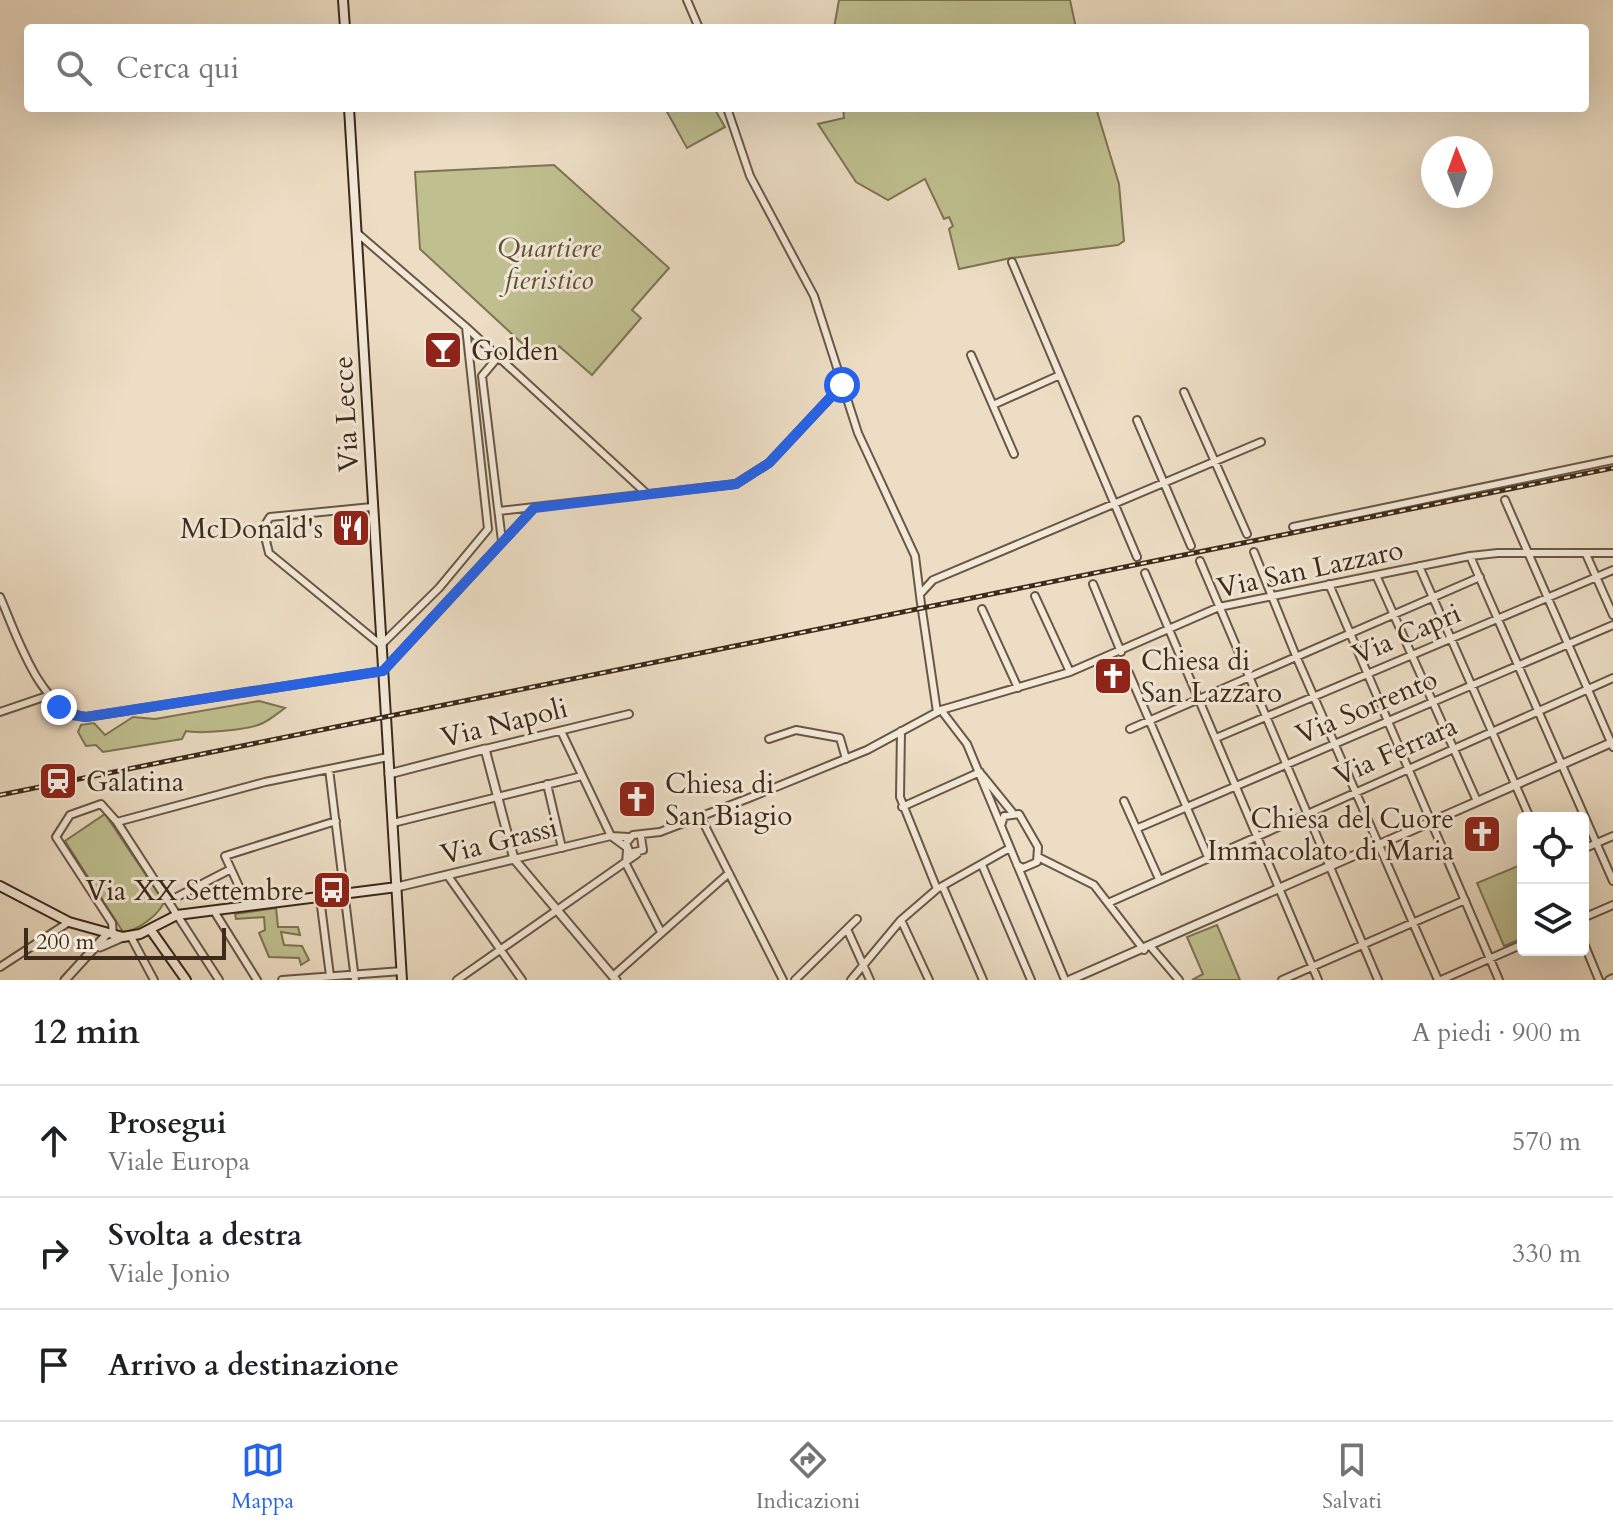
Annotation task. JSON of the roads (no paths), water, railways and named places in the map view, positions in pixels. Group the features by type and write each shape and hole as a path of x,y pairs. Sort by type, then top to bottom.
{"main road":[{"path":"343,0 345,24"},
{"name":"Via Lecce","path":"349,112 402,976"},
{"path":"0,886 69,922 115,935 150,929 177,915 397,887"},
{"path":"150,929 186,980"}],"street":[{"path":"687,0 697,24"},
{"path":"728,112 750,176 818,308 858,433 907,537 918,569 939,711 967,744 994,816 1067,980 1148,949 1477,801 1612,744 1505,500"},
{"path":"356,232 466,327 647,494"},
{"path":"1012,262 1137,557"},
{"path":"466,327 488,529 502,541"},
{"path":"971,355 1014,454"},
{"path":"471,377 482,376 498,357"},
{"path":"993,405 1060,375"},
{"path":"482,376 502,541"},
{"path":"499,511 736,484 769,463 842,385"},
{"path":"1184,392 1247,534"},
{"path":"1137,420 1191,546"},
{"path":"921,593 933,580 1261,442"},
{"path":"1293,527 1613,460"},
{"path":"372,507 270,517 263,528 269,553 381,645 399,630 488,529"},
{"path":"0,597 47,696 71,715 86,717 383,671 534,508"},
{"path":"1254,552 1313,696 1440,980 1517,947"},
{"name":"Via San Lazzaro","path":"660,832 846,759 939,711 1070,672 1219,607 1470,556 1526,552 1613,553"},
{"path":"1586,554 1613,615"},
{"path":"1470,556 1613,881"},
{"path":"1200,561 1378,980"},
{"path":"1419,566 1527,812"},
{"path":"918,569 933,580"},
{"name":"Via Capri","path":"1216,738 1613,570"},
{"path":"1145,573 1318,980"},
{"path":"1376,575 1477,801"},
{"path":"1130,729 1480,577"},
{"path":"1093,584 1121,652"},
{"path":"1329,584 1499,980"},
{"path":"1035,596 1070,672"},
{"path":"982,609 1018,688"},
{"name":"Via Sorrento","path":"1138,828 1613,625"},
{"path":"399,630 411,641"},
{"path":"1129,673 1208,857"},
{"name":"Via Ferrara","path":"1108,903 1613,678"},
{"path":"0,712 47,696"},
{"name":"Via Napoli","path":"389,774 629,714"},
{"path":"769,739 796,730 840,738 846,759"},
{"path":"561,731 611,836 637,854"},
{"path":"901,731 902,807 983,980"},
{"path":"485,749 514,859 614,978 729,873"},
{"path":"117,822 388,757"},
{"path":"329,769 354,977"},
{"path":"902,807 980,772"},
{"path":"980,772 1012,812 1019,814 1038,847 1038,857 1031,866 1017,865"},
{"path":"393,823 582,776"},
{"path":"547,784 562,848"},
{"path":"1124,801 1159,879"},
{"path":"154,980 115,935 112,923 56,837 70,815 101,804 117,822 219,980"},
{"path":"1001,826 1004,816 1012,812"},
{"path":"700,816 783,980"},
{"path":"248,906 225,856 336,821"},
{"path":"660,832 629,837 626,864 661,932"},
{"path":"457,980 626,864 660,832"},
{"name":"Via Grassi","path":"397,887 611,836 629,837"},
{"path":"1589,846 1613,836"},
{"path":"641,837 644,847"},
{"path":"851,980 862,963 901,920 940,888 1008,849"},
{"path":"1038,857 1094,885 1148,949 1179,980"},
{"path":"982,865 1031,980"},
{"path":"169,901 231,869"},
{"path":"448,876 522,980"},
{"path":"320,898 330,976"},
{"path":"1282,980 1465,900"},
{"path":"1589,915 1613,905"},
{"path":"214,911 257,980"},
{"path":"795,980 857,919"},
{"path":"901,920 929,980"},
{"path":"0,967 69,922"},
{"path":"847,929 870,980"},
{"path":"67,979 94,949 115,935"},
{"path":"94,949 115,935"},
{"path":"1589,956 1599,980"},
{"path":"1094,970 1098,980"},
{"path":"282,980 402,976"}],"railway":[{"path":"0,795 1613,468"}],"place":[{"name":"Golden","path":"443,350"},
{"name":"McDonald's","path":"351,528"},
{"name":"Chiesa di San Lazzaro","path":"1113,676"},
{"name":"Galatina","path":"58,781"},
{"name":"Chiesa di San Biagio","path":"637,799"},
{"name":"Chiesa del Cuore Immacolato di Maria","path":"1482,834"},
{"name":"Via XX Settembre","path":"332,890"}],"park label":[{"name":"Quartiere fieristico","path":"549,263"}]}
